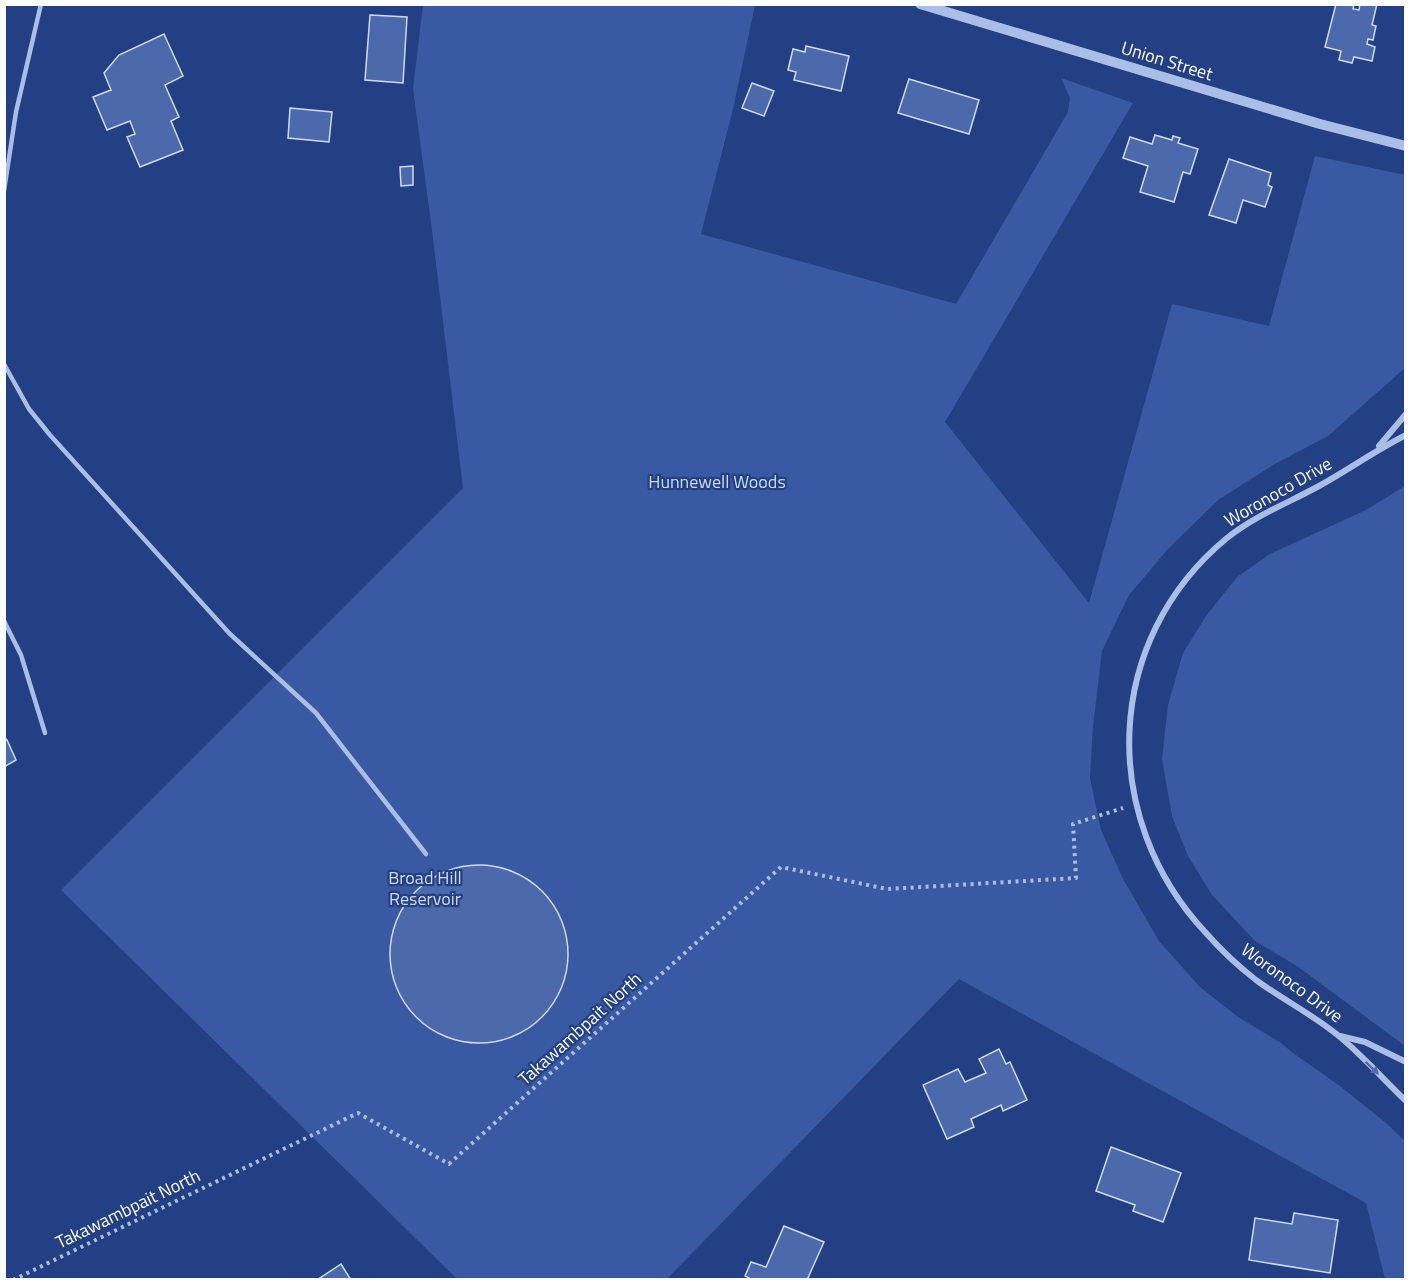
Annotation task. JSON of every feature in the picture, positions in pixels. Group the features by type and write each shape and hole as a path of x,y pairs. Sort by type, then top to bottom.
{"street":[{"name":"Union Street","path":"920,4 1320,124 1406,146"},
{"name":"Woronoco Drive","path":"1376,450 1406,414"},
{"name":"Woronoco Drive","path":"1406,435 1376,450 1330,480 1256,519 1228,537 1184,582 1152,637 1141,667 1128,732 1129,764 1135,804 1146,840 1180,903 1231,959 1258,981 1339,1036 1406,1101"},
{"name":"Woronoco Drive","path":"1339,1036 1365,1042 1406,1062"}],"lane":[{"path":"4,191 16,112 41,4"},
{"path":"4,364 29,409 51,435 229,633 316,713 426,854"},
{"path":"4,621 21,655 45,733"}],"path":[{"name":"Takawambpait North","path":"13,1280 358,1113 449,1164 781,867 887,889 1076,878 1073,824 1135,804"}],"green space":[{"name":"Hunnewell Woods","path":"423,5 755,5 733,109 701,234 956,304 1068,112 1070,98 1061,78 1133,103 945,422 1089,603 1172,304 1269,326 1315,156 1405,175 1405,368 1328,436 1273,465 1218,500 1168,549 1129,595 1102,651 1093,726 1090,778 1101,830 1123,879 1159,941 1200,987 1238,1017 1281,1043 1340,1086 1405,1141 1405,1279 1385,1279 1366,1203 959,979 667,1279 457,1279 61,890 463,488 413,89"},
{"path":"1405,486 1405,1046 1297,966 1255,941 1212,895 1188,856 1172,816 1162,759 1168,705 1183,653 1206,616 1237,577 1270,554 1366,510"}],"building":[{"path":"1336,4 1354,4 1353,9 1359,10 1360,4 1377,4 1372,25 1376,26 1373,40 1368,39 1367,44 1375,47 1372,61 1354,57 1352,63 1339,60 1341,51 1325,47"},
{"path":"370,15 407,17 403,83 365,80"},
{"path":"164,34 183,76 165,85 179,117 171,121 183,150 140,167 127,137 135,134 130,121 107,130 93,97 111,90 104,73 119,55"},
{"path":"806,46 849,56 841,91 794,80 796,72 788,70 793,49 805,52"},
{"path":"909,79 979,100 969,134 898,113"},
{"path":"752,83 774,91 764,116 742,108"},
{"path":"290,108 332,112 329,142 288,138"},
{"path":"1155,135 1172,140 1173,136 1180,138 1178,143 1198,149 1190,174 1183,172 1174,202 1140,192 1148,166 1123,158 1130,137 1152,144"},
{"path":"1229,159 1271,173 1268,185 1272,187 1265,207 1243,200 1236,223 1209,215"},
{"path":"413,166 413,185 401,186 400,167"},
{"path":"4,737 16,760 4,767"},
{"path":"479,865 496,866 513,872 529,880 542,891 553,904 561,920 567,937 567,971 561,988 553,1004 542,1017 529,1028 513,1036 496,1042 479,1043 462,1042 445,1036 429,1028 416,1017 405,1004 397,988 391,971 390,954 391,937 397,920 405,904 416,891 429,880 445,872 462,866"},
{"path":"999,1049 1006,1064 1010,1062 1027,1100 1003,1111 1001,1105 971,1119 974,1127 947,1139 923,1085 958,1069 965,1082 986,1073 979,1059"},
{"path":"1111,1147 1181,1173 1163,1222 1133,1211 1135,1205 1096,1191"},
{"path":"1294,1213 1338,1220 1330,1273 1249,1260 1255,1218 1292,1224"},
{"path":"784,1226 824,1242 807,1280 753,1280 745,1276 751,1262 766,1267"},
{"path":"341,1264 351,1280 317,1280"}],"park label":[{"name":"Broad Hill Reservoir","path":"425,888"}]}
